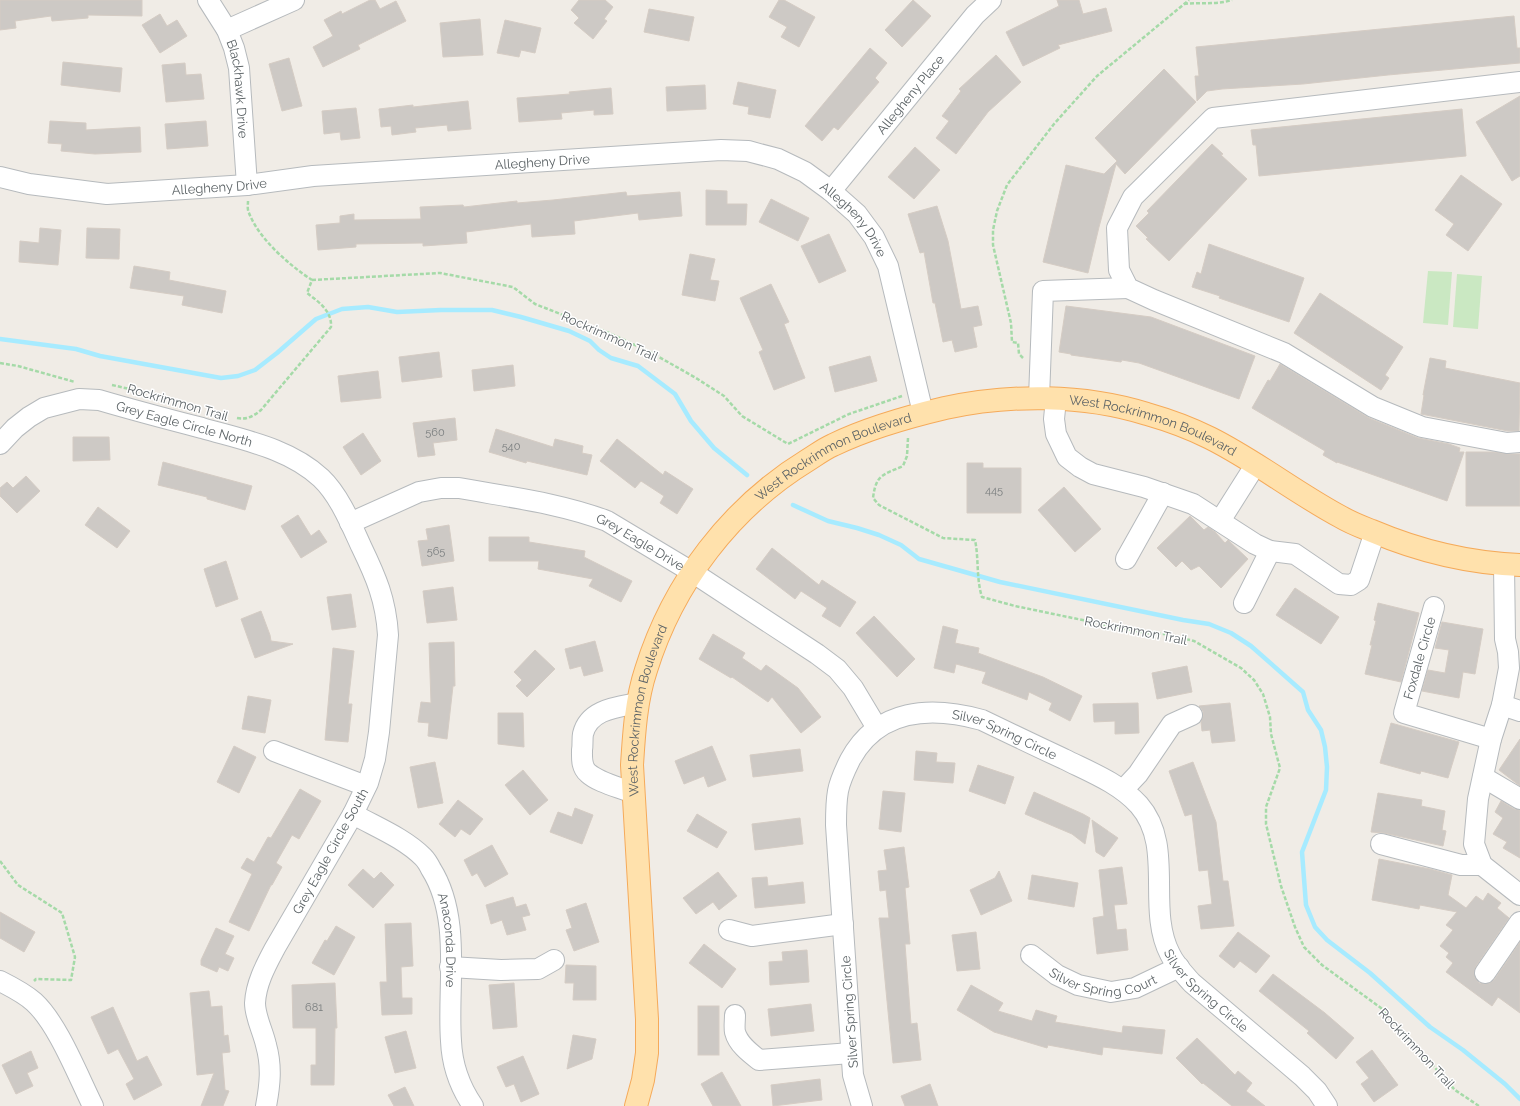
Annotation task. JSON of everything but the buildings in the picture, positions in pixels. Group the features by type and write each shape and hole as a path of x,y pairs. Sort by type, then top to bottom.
{"main road":[{"name":"West Rockrimmon Boulevard","path":"636,1106 643,1080 647,1053 647,1019 632,765 638,703 645,672 670,610 692,572 729,525 774,482 832,445 866,431 923,413 992,400 1075,400 1112,405 1175,423 1210,438 1256,464 1342,518 1403,544 1441,555 1512,565"}],"street":[{"name":"Blackhawk Drive","path":"208,0 227,30 234,48 239,68 247,185"},
{"path":"227,30 294,0"},
{"name":"Allegheny Place","path":"831,191 975,15 991,0"},
{"path":"1128,288 1119,270 1117,228 1133,197 1213,118 1520,82"},
{"name":"Allegheny Drive","path":"0,177 29,184 107,194 247,185 313,176 721,150 748,151 778,160 805,172 831,191 857,214 874,237 888,266 923,413"},
{"path":"1375,532 1359,580 1351,585 1339,584 1295,554 1270,551 1255,544 1193,504 1163,493 1093,474 1080,467 1067,457 1056,434 1054,419 1048,399 1043,292 1128,288 1284,353 1373,407 1422,427 1507,443 1520,442"},
{"name":"Grey Eagle Circle North","path":"0,444 15,428 44,408 79,399 99,400 267,447 288,456 307,467 322,479 338,500 350,522"},
{"path":"1220,521 1256,464"},
{"name":"Grey Eagle Drive","path":"350,522 419,492 441,488 459,488 573,510 607,521 692,572 817,654 837,669 853,688 878,728"},
{"path":"1126,559 1163,493"},
{"name":"Grey Eagle Circle South","path":"266,1106 270,1088 271,1066 255,1004 258,986 265,967 275,948 353,814 366,786 375,759 379,732 388,635 387,619 378,582 350,522"},
{"path":"1244,603 1270,551"},
{"path":"1512,565 1505,639 1508,652 1511,708 1491,740 1478,799 1474,844 1482,865 1520,895"},
{"name":"Foxdale Circle","path":"1434,607 1404,713 1491,740"},
{"path":"633,793 587,773 583,767 582,761 583,734 588,724 597,714 608,708 638,703"},
{"name":"Silver Spring Circle","path":"862,1106 853,1075 851,1053 836,825 838,791 844,772 852,756 863,741 878,728 896,719 918,712 961,714 982,720 1102,778 1123,790 1139,806 1151,825 1157,846 1161,925 1170,954 1192,983 1302,1076 1317,1091 1327,1106"},
{"path":"1123,790 1138,774 1172,724 1192,715"},
{"path":"274,751 366,786"},
{"path":"1483,777 1520,799"},
{"name":"Anaconda Drive","path":"353,814 408,844 424,858 443,893 448,912 450,933 450,1042 458,1076 465,1094 474,1106"},
{"path":"1381,844 1461,865 1482,865"},
{"path":"1485,973 1520,922"},
{"path":"729,930 752,936 842,924"},
{"name":"Silver Spring Court","path":"1031,955 1058,975 1078,985 1111,992 1135,988 1179,967"},
{"path":"450,967 501,970 538,968 554,960"},
{"path":"0,981 12,987 34,1002 48,1020 60,1039 93,1106"},
{"path":"734,1016 735,1033 740,1043 758,1060 851,1053"}],"path":[{"path":"1026,361 1019,354 1018,343 1012,342 1011,323 993,245 993,230 997,211 1007,185 1054,124 1097,76 1189,0"},
{"path":"1183,4 1222,4 1232,0"},
{"path":"247,185 248,212 256,226 281,257 296,270 312,280"},
{"name":"Rockrimmon Trail","path":"230,418 243,419 254,416 261,410 331,327 332,319 322,304 307,293 312,280 440,273 513,287 535,304 609,333 652,353 724,396 742,416 788,444 849,414 904,395"},
{"path":"0,363 18,366 76,382"},
{"name":"Rockrimmon Trail","path":"108,384 137,391"},
{"name":"Rockrimmon Trail","path":"908,438 907,456 903,466 880,476 874,486 873,498 879,505 943,538 975,540 978,554 978,586 982,597 1015,606 1145,633 1165,634 1194,641 1241,668 1254,680 1263,694 1270,717 1271,734 1280,768 1266,807 1266,824 1281,886 1295,926 1304,946 1322,965 1381,1008 1456,1090 1479,1106"},
{"path":"0,861 18,885 62,913 75,957 71,980 36,979 23,995"}],"green space":[{"path":"1428,271 1452,272 1448,325 1423,323"},
{"path":"1457,274 1482,276 1478,329 1453,327"}],"waterway":[{"path":"0,339 76,349 100,356 221,378 238,376 255,370 316,319 342,309 368,307 397,312 492,310 569,331 590,341 599,350 611,358 638,366 675,394 691,421 714,448 747,475"},
{"path":"793,505 828,521 879,535 901,545 919,559 1000,582 1183,620 1209,624 1231,633 1251,646 1303,692 1308,710 1321,730 1325,747 1327,767 1326,790 1302,852 1306,905 1315,927 1327,940 1370,973 1430,1027 1463,1050 1505,1084 1520,1099"}]}
